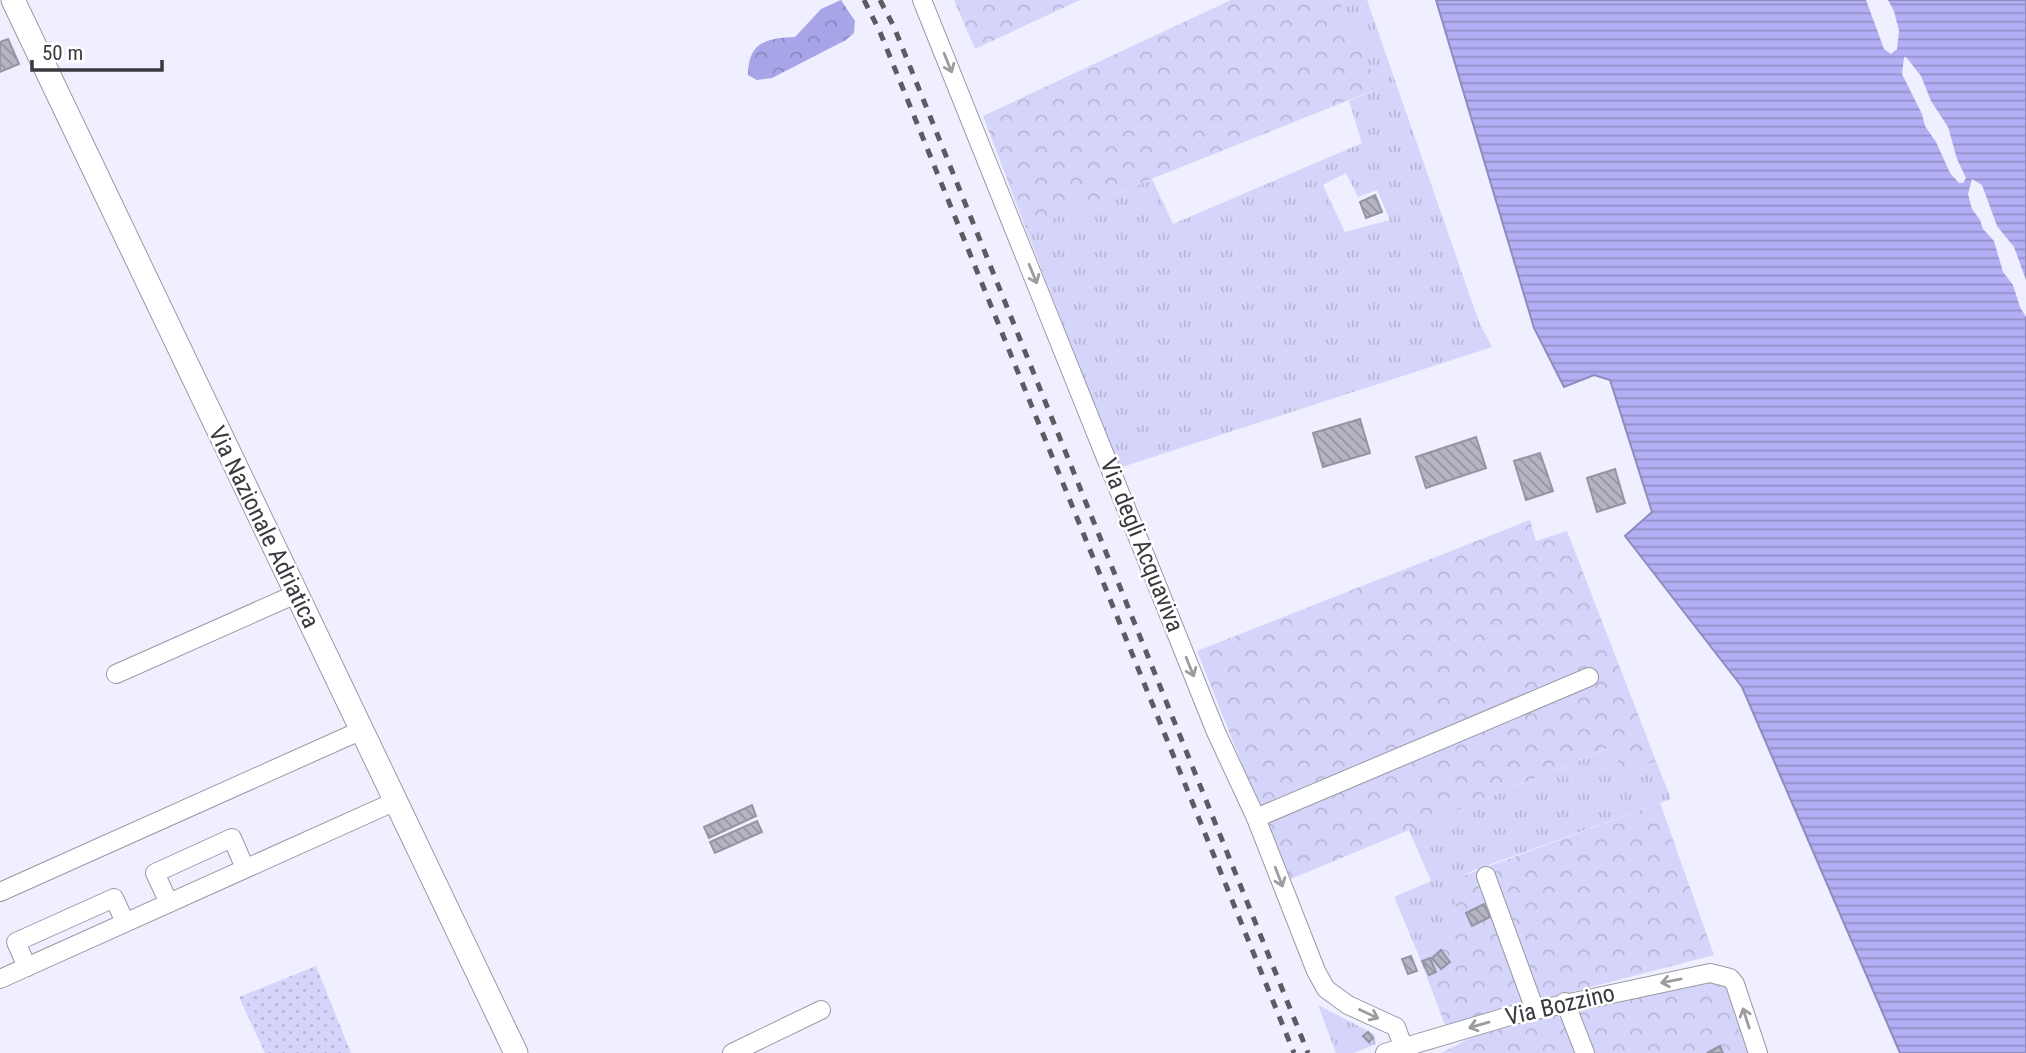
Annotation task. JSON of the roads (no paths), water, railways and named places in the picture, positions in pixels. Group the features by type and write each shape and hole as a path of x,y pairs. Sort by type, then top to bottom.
{"main road":[{"name":"Via Nazionale Adriatica","path":"13,0 516,1053"}],"street":[{"name":"Via degli Acquaviva","path":"922,0 1075,375 1211,719 1256,818 1316,971 1326,989 1348,1005 1396,1027 1403,1049"},
{"path":"116,674 296,594"},
{"path":"1256,818 1589,677"},
{"path":"0,892 362,730"},
{"path":"0,979 396,801"},
{"path":"169,903 155,873 232,838 245,868"},
{"path":"1486,876 1535,1010"},
{"path":"27,967 16,942 114,898 125,922"},
{"name":"Via Bozzino","path":"1385,1053 1565,1002 1710,973 1723,975 1735,984 1758,1053"},
{"path":"1565,1002 1585,1053"},
{"path":"732,1053 821,1010"}],"railway":[{"path":"864,0 880,32 1294,1053"},
{"path":"880,0 894,27 1308,1053"}]}
